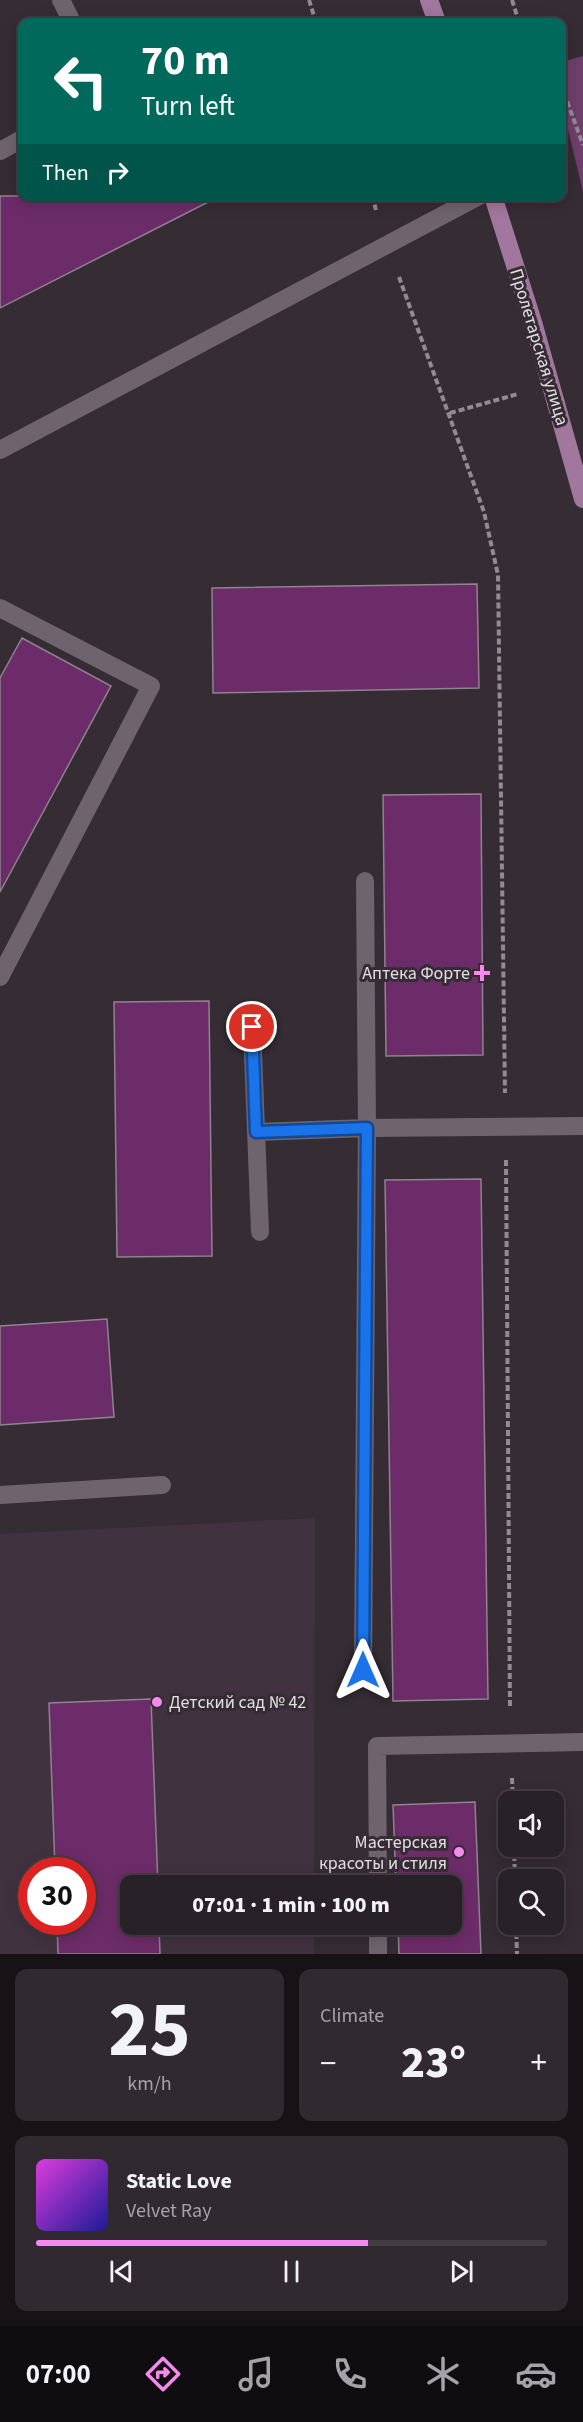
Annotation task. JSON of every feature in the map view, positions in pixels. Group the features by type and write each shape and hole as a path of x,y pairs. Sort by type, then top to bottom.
{"main road":[{"path":"429,0 436,18"},
{"name":"Пролетарская улица","path":"495,201 533,322 583,499"}],"street":[{"path":"61,0 70,18"},
{"path":"0,151 18,141"},
{"path":"0,450 470,201"},
{"path":"0,608 151,686 0,977"},
{"path":"363,1670 367,1128 365,881"},
{"path":"252,1027 260,1232"},
{"path":"256,1132 367,1128 583,1126"},
{"path":"0,1495 162,1485"},
{"path":"378,1875 377,1746 583,1742"},
{"path":"378,1935 378,1954"}],"path":[{"path":"309,0 315,18"},
{"path":"512,0 518,18"},
{"path":"566,99 583,145"},
{"path":"374,201 387,245 484,512 498,575 513,1791"},
{"path":"516,1935 517,1954"}],"shaded area":[{"path":"583,56 583,192 566,121 566,61"},
{"name":"Детский сад № 42","path":"315,1518 314,1875 120,1875 120,1935 314,1935 314,1954 0,1954 0,1534"}],"building":[{"path":"0,196 18,196 18,201 210,201 0,308"},
{"path":"477,584 479,688 213,693 212,588"},
{"path":"22,638 111,686 0,892 0,678"},
{"path":"481,794 483,1055 386,1056 383,795"},
{"path":"209,1001 212,1256 117,1257 114,1002"},
{"path":"481,1179 488,1699 393,1701 385,1180"},
{"path":"107,1319 114,1417 0,1425 0,1326"},
{"path":"151,1699 158,1875 120,1875 120,1935 159,1935 160,1954 58,1954 57,1935 96,1935 96,1857 55,1857 49,1703"},
{"path":"475,1802 481,1954 399,1954 398,1935 462,1935 462,1875 396,1875 393,1805"}],"place":[{"name":"Аптека Форте","path":"482,973"},
{"name":"Детский сад № 42","path":"157,1702"},
{"name":"Мастерская красоты и стиля","path":"459,1852"}],"route":[{"path":"252,1027 256,1132 367,1128 363,1670"}]}
